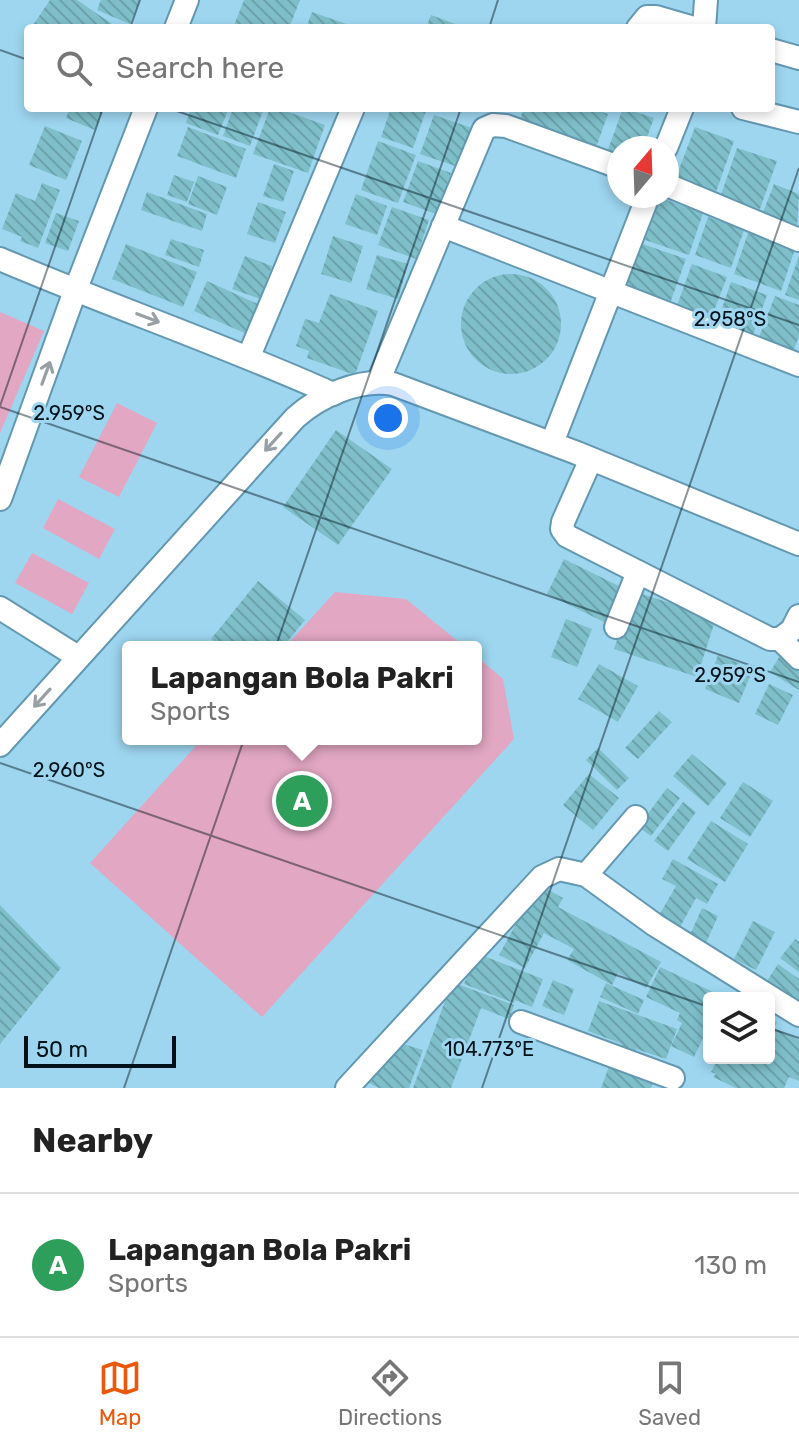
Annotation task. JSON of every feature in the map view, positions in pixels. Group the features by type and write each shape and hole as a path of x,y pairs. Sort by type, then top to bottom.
{"street":[{"path":"178,24 187,0"},
{"path":"704,24 706,0"},
{"path":"641,24 647,17 680,24"},
{"path":"775,51 799,58"},
{"path":"0,499 75,291 144,112"},
{"path":"249,356 351,112"},
{"path":"671,136 680,112"},
{"path":"759,112 799,122"},
{"path":"378,382 482,133 493,125 506,126 607,163"},
{"path":"679,190 799,240"},
{"path":"552,443 643,208"},
{"path":"443,226 799,365"},
{"path":"0,259 75,291 249,356 333,394"},
{"path":"0,745 295,418 311,403 378,382 393,384 552,443 799,544"},
{"path":"591,459 562,529 567,536 770,639 780,639 792,630 799,616"},
{"path":"616,627 638,572"},
{"path":"0,608 78,657"},
{"path":"780,639 799,658"},
{"path":"586,875 636,817"},
{"path":"347,1088 542,877 559,869 586,875 655,925 799,1015"},
{"path":"521,1022 678,1085"}],"shaded area":[{"path":"0,312 44,331 0,433"},
{"path":"117,403 157,423 119,497 79,477"},
{"path":"58,499 115,529 99,559 43,528"},
{"path":"32,553 89,583 72,614 15,583"},
{"path":"335,592 406,599 458,641 290,641"},
{"path":"482,661 503,679 514,739 262,1017 90,863 197,745 482,745"}],"building":[{"path":"50,0 77,0 112,24 34,24"},
{"path":"101,0 140,0 130,24 97,10"},
{"path":"244,0 300,0 291,24 235,24"},
{"path":"312,12 346,24 308,24"},
{"path":"431,15 455,24 428,24"},
{"path":"68,112 102,112 95,130 66,118"},
{"path":"190,112 227,112 218,135 186,123"},
{"path":"232,112 263,112 250,146 223,136"},
{"path":"269,112 288,112 325,125 308,173 253,154"},
{"path":"390,112 426,112 413,148 381,137"},
{"path":"523,112 608,114 594,153 518,125"},
{"path":"622,112 635,112 654,118 647,136 613,136"},
{"path":"434,115 472,128 458,167 420,154"},
{"path":"45,126 82,141 66,180 29,165"},
{"path":"188,127 246,149 236,178 177,156"},
{"path":"695,127 734,141 715,195 679,182 679,169"},
{"path":"378,141 416,155 398,203 361,190"},
{"path":"737,148 777,161 760,209 721,195"},
{"path":"418,161 451,173 436,214 403,202"},
{"path":"274,164 294,171 283,202 263,196"},
{"path":"174,175 194,182 187,202 167,195"},
{"path":"198,176 227,187 217,215 188,204"},
{"path":"42,183 60,190 38,248 2,229 16,193 35,201"},
{"path":"774,184 799,194 797,229 762,215"},
{"path":"147,192 207,214 202,231 141,210"},
{"path":"356,194 387,206 377,235 345,224"},
{"path":"258,202 286,212 275,243 247,234"},
{"path":"679,204 703,213 689,255 645,240 657,208 679,208"},
{"path":"392,207 429,220 416,259 378,245"},
{"path":"56,213 79,221 68,251 45,243"},
{"path":"708,217 744,230 731,268 695,255"},
{"path":"748,233 795,249 781,291 734,274"},
{"path":"333,236 363,246 351,283 321,274"},
{"path":"171,239 204,250 199,267 165,255"},
{"path":"640,243 686,259 669,306 623,289"},
{"path":"126,244 197,272 183,307 112,279"},
{"path":"377,255 408,264 398,299 366,289"},
{"path":"245,256 272,266 260,299 232,289"},
{"path":"799,256 799,300 785,295"},
{"path":"692,264 727,277 709,324 675,311"},
{"path":"511,274 530,278 546,289 557,305 561,324 557,343 546,359 530,370 511,374 492,370 476,359 465,343 461,324 465,305 476,289 492,278"},
{"path":"207,281 260,305 247,334 194,311"},
{"path":"731,282 767,295 752,338 716,326"},
{"path":"330,294 378,311 355,375 307,358 309,351 296,346 305,319 319,323"},
{"path":"775,296 799,305 799,336 792,355 757,342"},
{"path":"336,430 392,469 338,545 283,507"},
{"path":"564,559 623,588 606,623 547,594"},
{"path":"258,581 305,620 288,641 211,639"},
{"path":"633,591 716,618 697,677 614,649"},
{"path":"566,619 592,629 577,667 551,657"},
{"path":"781,654 799,666 799,690 770,672"},
{"path":"718,655 753,669 739,703 705,689"},
{"path":"599,664 638,686 618,722 578,699"},
{"path":"769,684 793,695 778,725 755,714"},
{"path":"659,711 672,722 638,759 625,748"},
{"path":"598,748 629,778 617,790 586,760"},
{"path":"692,754 727,783 708,806 673,776"},
{"path":"589,774 619,798 593,830 563,805"},
{"path":"743,782 773,801 750,837 720,818"},
{"path":"667,788 680,798 651,836 638,827"},
{"path":"683,802 696,812 668,851 654,841"},
{"path":"711,821 748,844 725,882 687,859"},
{"path":"673,859 718,884 707,904 696,898 679,929 658,917 676,886 662,879"},
{"path":"538,884 563,898 558,907 661,962 646,988 618,973 612,985 567,960 574,949 544,933 525,968 499,955"},
{"path":"0,905 61,968 0,1044"},
{"path":"702,908 718,916 706,943 690,935"},
{"path":"753,921 775,932 756,970 734,959"},
{"path":"795,939 799,942 799,972 780,958"},
{"path":"476,953 543,979 532,1007 464,984"},
{"path":"778,964 799,979 799,1003 767,981"},
{"path":"660,967 713,992 703,992 703,1038 694,1057 671,1046 682,1023 677,1020 680,1013 646,997"},
{"path":"553,980 574,989 564,1015 542,1006"},
{"path":"452,982 514,1005 509,1019 481,1008 451,1088 413,1088"},
{"path":"606,983 644,1000 638,1014 600,997"},
{"path":"599,1001 677,1029 666,1059 636,1049 632,1060 618,1055 622,1044 588,1031"},
{"path":"775,1028 799,1040 799,1081 789,1077 784,1088 736,1088 713,1077 716,1074 711,1072 715,1064 775,1064"},
{"path":"403,1044 423,1050 409,1088 379,1088 369,1083"},
{"path":"611,1061 655,1077 651,1088 601,1088"}],"place":[{"name":"Lapangan Bola Pakri","path":"302,801"}]}
